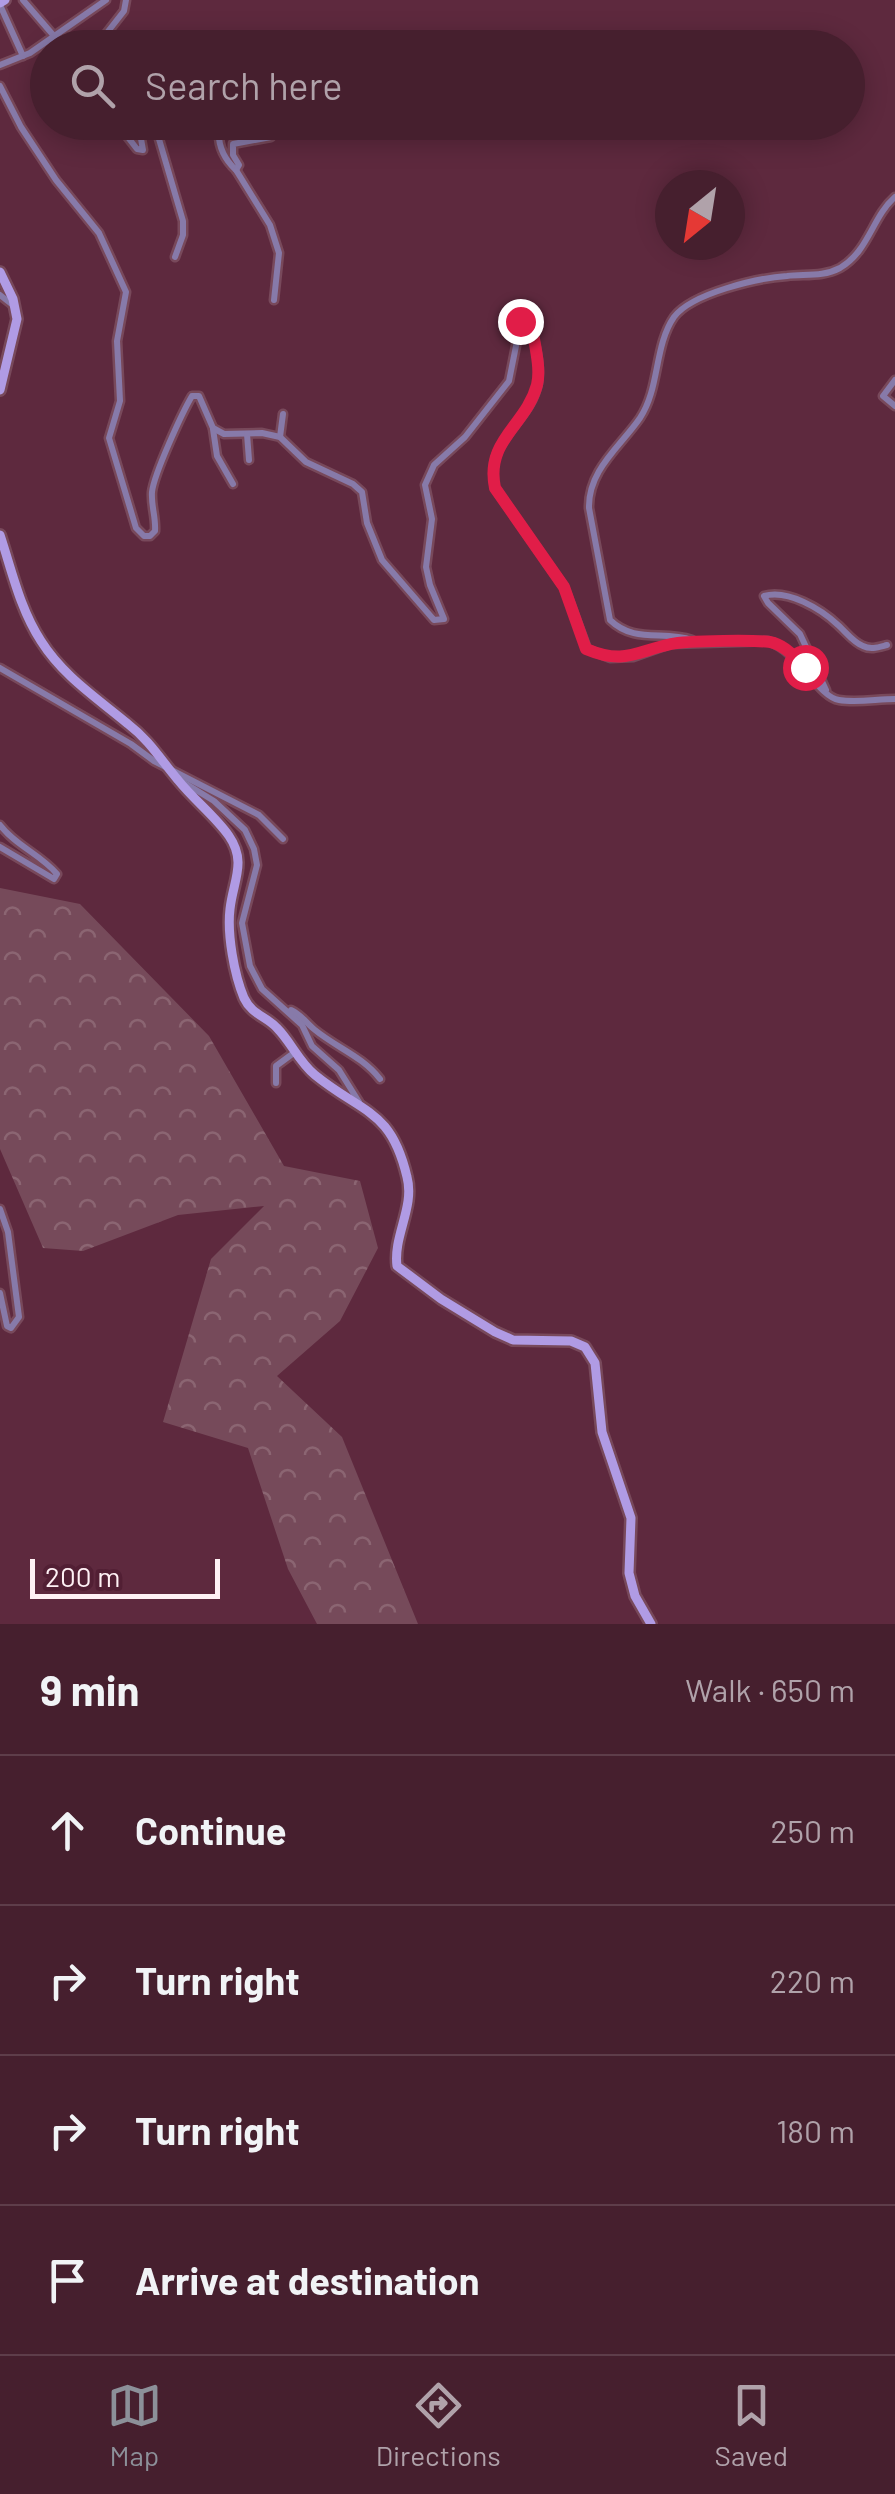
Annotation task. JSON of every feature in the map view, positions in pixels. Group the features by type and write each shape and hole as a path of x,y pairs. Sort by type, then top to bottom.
{"street":[{"path":"23,0 49,30"},
{"path":"63,30 106,0"},
{"path":"110,30 124,12 126,0"},
{"path":"2,3 23,56"},
{"path":"0,65 30,51"},
{"path":"0,86 56,180 99,233 126,292 118,341 120,401 109,438 136,528 144,536 155,531 152,486 192,396 199,396 213,428 217,456 233,484"},
{"path":"131,140 143,150 141,140"},
{"path":"159,140 184,226 174,257"},
{"path":"219,140 224,156 270,225 279,254 274,300"},
{"path":"236,170 239,166 233,144 255,140"},
{"path":"694,641 678,636 632,635 610,620 589,508 596,474 643,414 666,335 678,312 718,291 780,277 818,275 842,266 868,241 895,196"},
{"path":"0,272 17,319 0,390"},
{"path":"0,295 15,307"},
{"path":"213,428 224,434 262,433 280,437 306,462 354,484 362,492 367,523 382,560 434,620 444,619 426,567 432,519 425,486 434,464 466,437 509,381 517,329 520,321 527,321 532,328 538,384 495,454 491,470 495,488 564,587 586,649 610,658 634,657 670,644 760,640 780,645 829,696 838,700 895,699"},
{"path":"895,380 883,396 895,406"},
{"path":"280,437 283,414"},
{"path":"247,434 249,460"},
{"path":"0,535 26,615 42,644 87,694 159,752 176,779 230,837 240,858 230,910 232,945 243,996 252,1012 275,1025 312,1073 386,1124 396,1139 409,1182 397,1266 495,1332 513,1340 571,1341 585,1347 596,1362 602,1432 631,1518 629,1573 650,1624"},
{"path":"829,696 800,634 764,596 786,595 811,606 861,645 888,645"},
{"path":"0,668 170,768 260,815 283,839"},
{"path":"176,779 232,816 245,830 258,865 242,923 250,966 262,989 284,1006 302,1025 312,1046 339,1070 362,1108"},
{"path":"0,825 11,840 57,874 54,879 0,847"},
{"path":"284,1006 368,1064 380,1079"},
{"path":"276,1083 276,1066 295,1052"},
{"path":"0,1208 8,1232 18,1305 16,1326 7,1326 0,1293"}],"green space":[{"path":"0,888 80,904 209,1036 284,1166 360,1181 378,1248 340,1321 277,1376 342,1437 418,1624 317,1624 288,1569 248,1448 163,1422 211,1259 264,1206 178,1215 83,1251 43,1248 0,1149"}],"route":[{"path":"520,321 527,321 532,328 538,384 495,454 491,470 495,488 564,587 586,649 610,658 634,657 670,644 760,640 780,645 805,667"}]}
